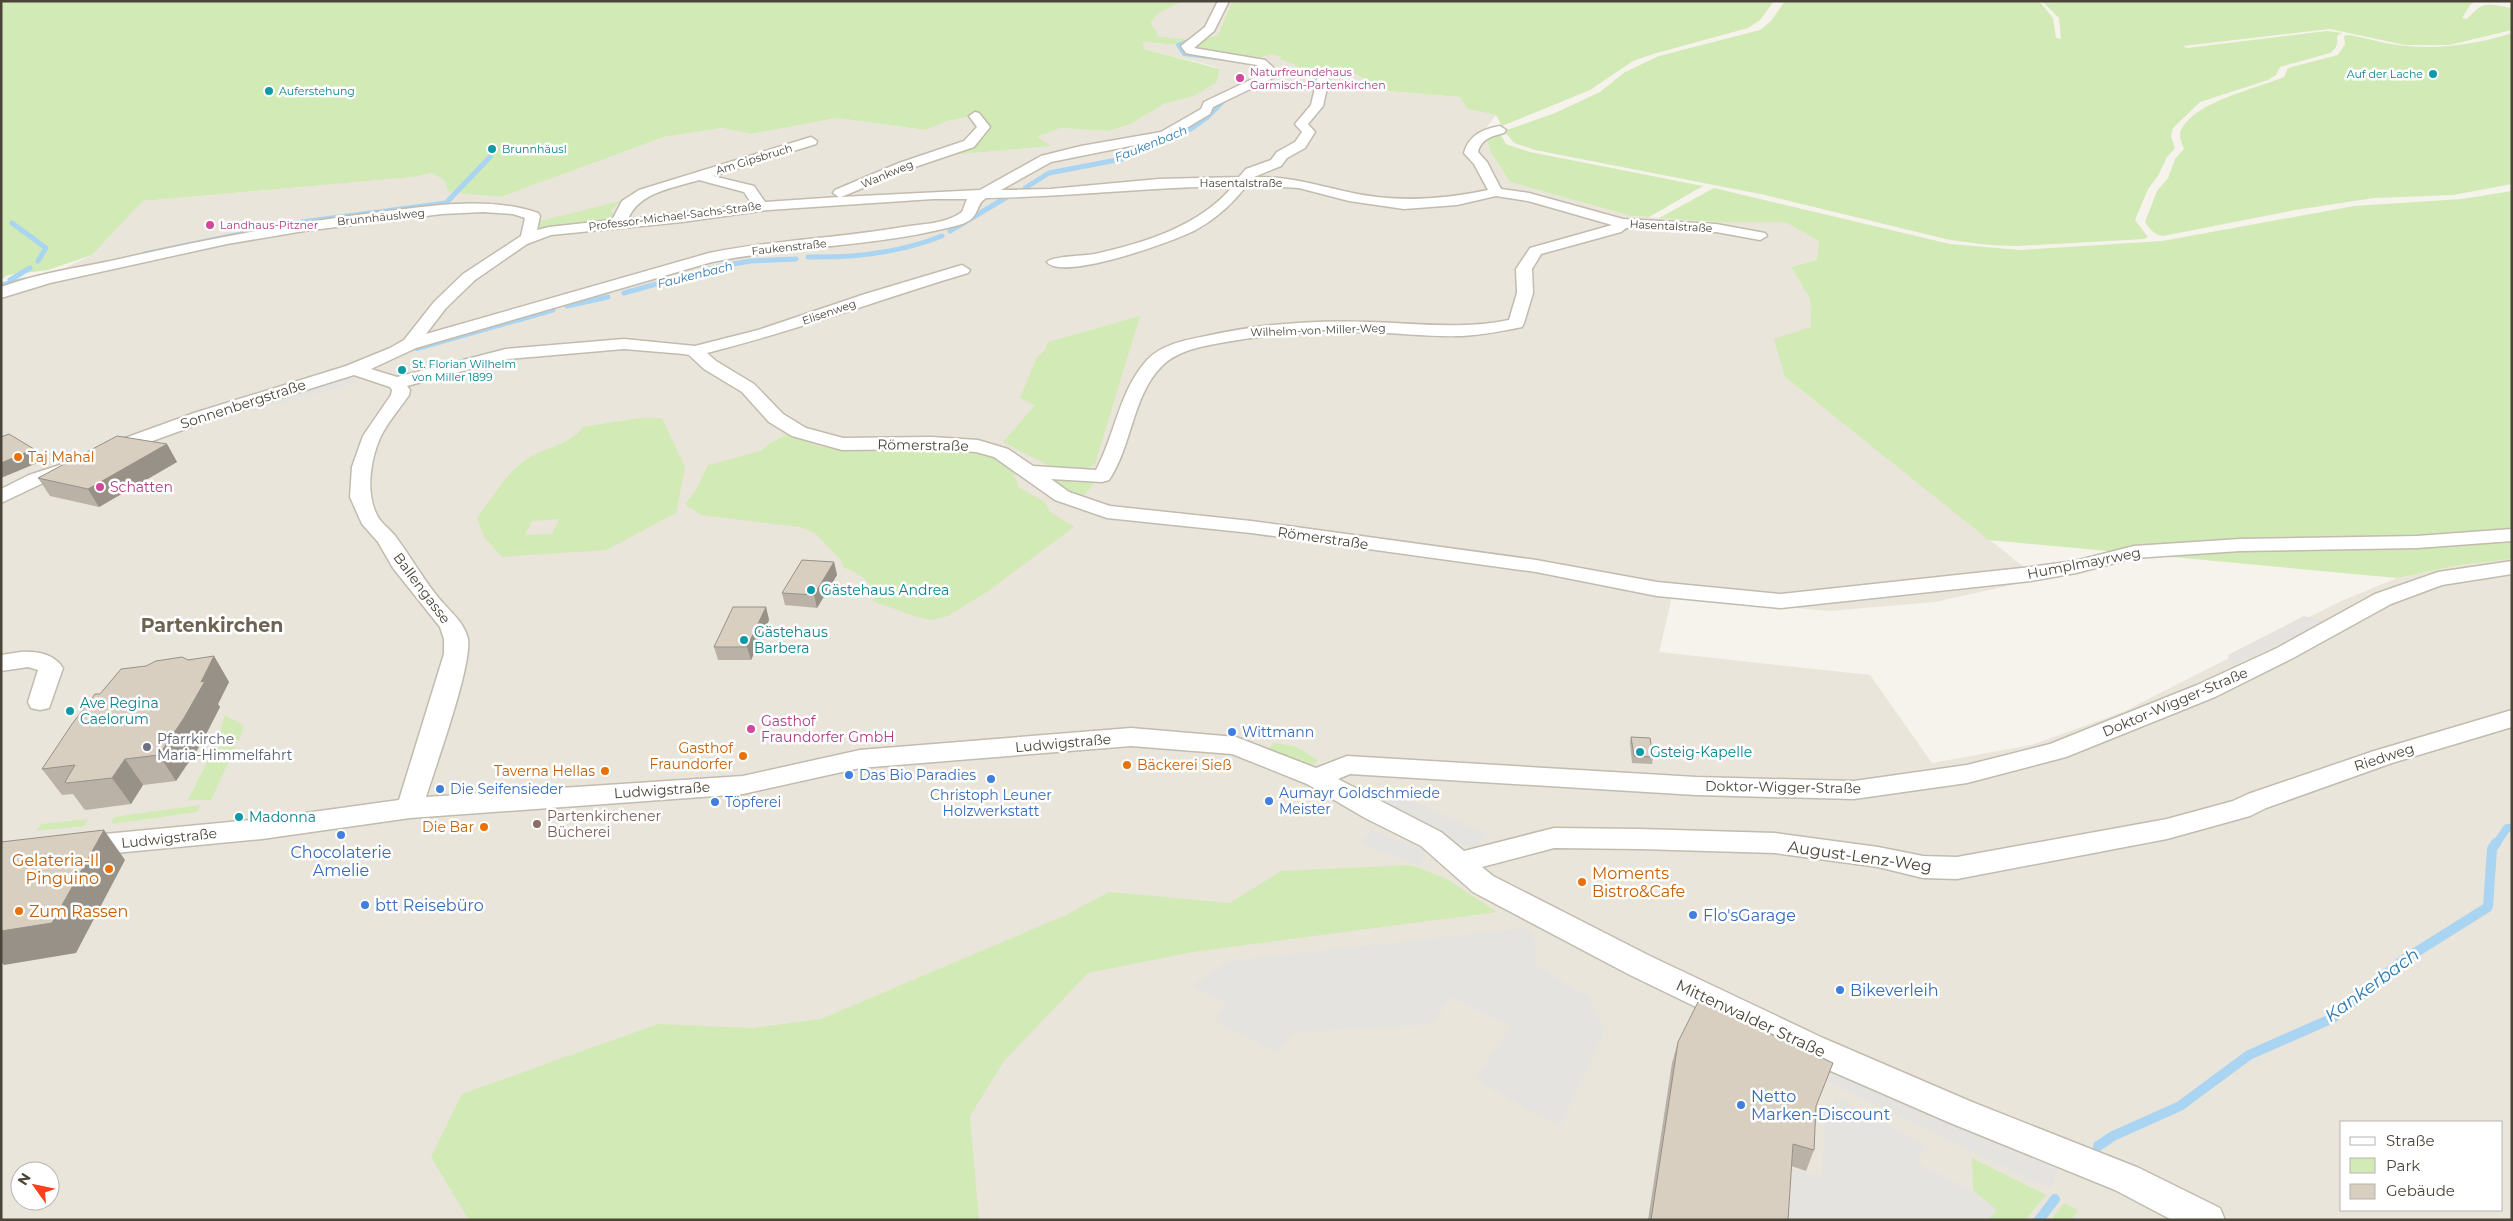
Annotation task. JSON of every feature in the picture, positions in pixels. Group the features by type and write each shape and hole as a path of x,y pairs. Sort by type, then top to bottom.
{"street":[{"path":"984,193 1055,156 1165,135 1206,111 1208,105 1270,75 1270,70 1261,62 1190,51 1188,46 1207,34 1213,25 1214,16 1224,1"},
{"path":"1054,262 1079,262 1131,250 1182,232 1214,213 1256,168 1276,163 1282,155 1300,145 1305,139 1310,132 1302,124 1317,106 1323,79"},
{"name":"Wankweg","path":"764,206 837,194 904,166 969,144 984,127 975,116"},
{"path":"1496,192 1480,162 1471,153 1480,137 1488,132 1500,130"},
{"name":"Am Gipsbruch","path":"618,224 623,210 632,199 644,193 811,141"},
{"name":"Am Gipsbruch","path":"698,176 715,182 745,188 764,206"},
{"name":"Hasentalstraße","path":"984,193 1050,193 1159,183 1242,181 1299,184 1349,197 1404,205 1457,201 1496,192 1529,197 1622,223 1716,228 1760,236"},
{"name":"Professor-Michael-Sachs-Straße","path":"410,344 440,305 469,277 528,238 548,231 764,206 984,193"},
{"name":"Faukenstraße","path":"410,344 709,258 738,252 846,241 946,224 964,218 971,209 972,201 984,193"},
{"name":"Brunnhäuslweg","path":"1,293 37,282 238,238 382,216 485,207 513,208 526,211 533,216 528,238"},
{"name":"Wilhelm-von-Miller-Weg","path":"1102,476 1111,461 1128,412 1150,368 1171,350 1244,333 1366,327 1478,331 1516,323 1525,293 1524,269 1535,252 1616,229 1622,223"},
{"name":"Elisenweg","path":"695,351 764,334 871,297 962,270"},
{"name":"Sonnenbergstraße","path":"2,498 41,488 84,461 168,428 385,358 410,344"},
{"path":"353,369 396,383 506,354 624,344 675,347 695,351"},
{"name":"Römerstraße","path":"695,351 707,360 710,366 748,388 776,418 799,432 842,444 931,443 978,446 1001,453 1062,496 1078,503 1125,515 1251,527 1536,566 1657,589"},
{"name":"Ballengasse","path":"396,383 401,390 400,394 372,436 364,456 360,498 369,520 387,539 401,563 430,603 451,625 456,639 456,654 450,682 410,808"},
{"path":"1030,472 1102,476"},
{"path":"1078,503 1102,476"},
{"name":"Humplmayrweg","path":"1657,589 1781,601 2031,574 2076,567 2134,552 2240,545 2418,542 2512,535"},
{"name":"Doktor-Wigger-Straße","path":"1316,778 1346,765 1696,786 1854,790 1967,774 2057,751 2206,691 2285,654 2383,599 2438,579 2512,567"},
{"path":"1,663 22,659 42,660 51,668 40,702"},
{"name":"Riedweg","path":"2257,801 2383,757 2512,718"},
{"name":"Ludwigstraße","path":"61,850 262,828 410,808 743,785 860,759 1131,737 1208,742 1236,746 1316,778"},
{"name":"Mittenwalder Straße","path":"1316,778 1374,811 1431,839 1483,884 1639,965 1812,1048 1960,1112 2126,1179 2208,1220"},
{"name":"August-Lenz-Weg","path":"1459,863 1554,838 1775,843 1878,857 1923,867 1957,868 2167,829 2241,809 2257,801"}],"shaded area":[{"path":"1184,1 1237,1 1231,4 1218,35 1193,42 1244,59 1258,59 1270,54 1283,57 1294,64 1298,71 1304,73 1315,71 1318,67 1344,68 1387,91 1460,97 1467,109 1496,115 1484,130 1490,151 1510,182 1631,216 1720,222 1785,222 1819,241 1817,260 1791,267 1810,299 1811,327 1785,377 2039,579 1935,602 1830,611 1672,597 1659,652 1870,675 1932,763 2031,745 2123,712 2339,602 2397,578 2460,565 2512,559 2512,1220 1,1220 1,289 52,274 92,255 143,201 413,177 432,173 445,181 479,194 501,197 664,137 722,128 751,134 837,118 925,130 947,121 975,116 984,127 963,154 1050,146 1036,137 1061,128 1109,131 1131,124 1164,104 1194,96 1217,82 1220,69 1144,49 1143,42 1178,45 1189,40 1155,36 1158,34 1151,23 1158,13"},
{"path":"348,377 359,382 247,412 245,409"},
{"path":"2304,616 2325,621 2230,667 2228,655"},
{"path":"1392,792 1486,833 1475,850 1379,808"},
{"path":"1371,829 1428,851 1419,866 1361,843"},
{"path":"1524,928 1535,936 1536,966 1588,996 1605,1030 1560,1127 1475,1080 1510,1026 1450,997 1433,1024 1292,1033 1277,1053 1214,1020 1226,1004 1192,985 1228,961"},
{"path":"1725,1010 2061,1165 2050,1189 1716,1028"},
{"path":"1835,1097 1925,1144 1918,1163 1973,1191 1997,1210 1988,1220 1783,1220 1788,1167 1821,1177 1826,1118"}],"green space":[{"path":"1,1 1184,1 1158,13 1151,23 1158,34 1156,36 1191,40 1178,45 1143,42 1144,49 1220,69 1217,82 1194,96 1164,104 1131,124 1109,131 1061,128 1037,137 1051,146 963,154 952,151 984,128 975,116 947,121 925,130 837,118 751,134 722,128 664,137 501,197 448,192 445,181 432,173 413,177 143,201 92,255 48,270 8,275 1,279"},
{"path":"1237,1 1774,1 1760,20 1748,28 1633,61 1590,90 1502,126 1496,115 1467,109 1460,97 1387,91 1344,68 1318,67 1315,71 1304,73 1298,71 1294,64 1279,59 1282,57 1270,54 1258,59 1244,59 1190,51 1193,42 1218,35 1231,4"},
{"path":"1785,1 2039,1 2053,18 2056,38 2061,39 2059,18 2042,1 2476,1 2470,5 2462,18 2467,19 2482,6 2486,5 2512,8 2512,30 2449,45 2405,45 2330,29 2183,46 2187,48 2327,31 2342,33 2337,36 2336,46 2330,53 2280,67 2276,75 2268,80 2200,102 2173,128 2171,136 2175,148 2167,157 2158,176 2148,189 2135,220 2148,237 2144,239 2017,246 1989,245 1950,240 1765,195 1535,150 1514,143 1504,131 1555,113 1600,92 1625,72 1659,56 1760,30 1771,21"},
{"path":"2512,33 2512,184 2453,195 2374,198 2295,210 2163,236 2155,233 2145,222 2157,191 2168,178 2175,159 2184,149 2180,132 2188,120 2199,111 2227,97 2284,77 2288,68 2338,55 2345,44 2344,36 2360,37 2391,44 2441,47 2484,41"},
{"path":"1499,132 1506,144 1530,152 1703,186 1649,217 1631,216 1510,182 1490,151 1486,136"},
{"path":"1714,188 1950,244 2020,250 2162,241 2354,206 2462,199 2512,191 2512,559 2460,565 2397,578 1989,540 1785,377 1774,339 1811,327 1810,299 1791,267 1817,260 1819,241 1785,222 1720,222 1659,218"},
{"path":"621,201 611,210 615,219 538,230 540,221"},
{"path":"1140,316 1095,464 1082,471 1052,467 1003,442 1035,405 1020,398 1037,357 1045,350 1048,342"},
{"path":"640,418 662,418 685,467 676,513 606,550 502,557 484,537 477,518 512,471 534,455 571,438 583,427","holes":["559,519 552,534 525,535 532,521"]},
{"path":"788,434 818,446 840,449 943,445 986,451 1012,465 1018,487 1045,502 1050,512 1074,527 987,592 948,616 931,620 913,616 873,601 872,589 869,583 860,575 843,567 841,560 815,533 800,527 701,515 685,504 696,490 708,465 761,451 770,443"},
{"path":"1043,478 1081,479 1094,483 1080,500"},
{"path":"225,715 244,726 239,740 218,738"},
{"path":"1273,743 1295,746 1318,760 1314,764 1285,758 1269,750"},
{"path":"215,746 236,746 211,800 188,800"},
{"path":"200,805 197,812 111,824 114,817"},
{"path":"88,819 84,826 37,831 41,824"},
{"path":"1411,865 1447,879 1497,912 1193,952 1088,973 1004,1061 970,1116 979,1220 469,1220 431,1157 462,1094 658,1024 753,1028 821,1019 1064,916 1109,892 1230,903 1281,871"},
{"path":"1972,1158 2046,1195 2025,1220 1988,1220 1996,1210 1973,1191"},
{"path":"2064,1203 2078,1210 2071,1220 2051,1220"}],"building":[{"path":"9,434 34,449 1,463 1,437"},
{"path":"117,436 167,444 88,489 38,478"},
{"path":"802,560 834,562 814,595 782,593"},
{"path":"733,607 766,607 747,647 714,647"},
{"path":"214,656 201,682 205,681 184,718 159,755 125,759 112,778 67,783 65,782 75,765 42,769 95,694 100,694 121,669 146,666 156,661 182,657 188,660"},
{"path":"1631,737 1650,738 1653,757 1634,756"},
{"path":"104,830 52,923 1,931 1,842"},
{"name":"Netto Marken-Discount","path":"1699,1000 1833,1063 1816,1106 1814,1150 1793,1144 1788,1220 1651,1220 1678,1042"}],"waterway":[{"name":"Faukenbach","path":"1191,40 1178,45 1184,54 1249,62 1265,69"},
{"name":"Faukenbach","path":"1166,140 1190,130 1207,118 1226,99"},
{"name":"Faukenbach","path":"1025,188 1049,173 1122,159 1169,139"},
{"path":"144,254 294,223 446,203 490,157"},
{"name":"Faukenbach","path":"950,231 1007,197"},
{"path":"12,223 46,248 38,261"},
{"name":"Faukenbach","path":"808,257 842,257 876,253 909,247 942,236"},
{"name":"Faukenbach","path":"624,293 721,266 751,261 796,259"},
{"path":"10,280 30,268"},
{"path":"1,285 25,280"},
{"name":"Faukenbach","path":"567,306 608,297"},
{"name":"Faukenbach","path":"518,320 553,310"},
{"name":"Faukenbach","path":"417,348 523,318"},
{"name":"Kankerbach","path":"2496,844 2507,828 2512,828"},
{"name":"Kankerbach","path":"2098,1146 2113,1136 2180,1106 2249,1055 2333,1018 2402,961 2488,907 2492,849 2496,843"},
{"name":"Kankerbach","path":"2039,1220 2055,1199"}],"place":[{"name":"Auf der Lache","path":"2433,74"},
{"name":"Naturfreundehaus Garmisch-Partenkirchen","path":"1240,78"},
{"name":"Auferstehung","path":"269,91"},
{"name":"Brunnhäusl","path":"492,149"},
{"name":"Landhaus-Pitzner","path":"210,225"},
{"name":"St. Florian Wilhelm von Miller 1899","path":"402,370"},
{"name":"Taj Mahal","path":"18,457"},
{"name":"Schatten","path":"100,487"},
{"name":"Gästehaus Andrea","path":"811,590"},
{"name":"Gästehaus Barbera","path":"744,640"},
{"name":"Ave Regina Caelorum","path":"70,711"},
{"name":"Gasthof Fraundorfer GmbH","path":"751,729"},
{"name":"Wittmann","path":"1232,732"},
{"name":"Pfarrkirche Maria-Himmelfahrt","path":"147,747"},
{"name":"Gsteig-Kapelle","path":"1640,752"},
{"name":"Gasthof Fraundorfer","path":"743,756"},
{"name":"Bäckerei Sieß","path":"1127,765"},
{"name":"Taverna Hellas","path":"605,771"},
{"name":"Das Bio Paradies","path":"849,775"},
{"name":"Christoph Leuner Holzwerkstatt","path":"991,779"},
{"name":"Die Seifensieder","path":"440,789"},
{"name":"Aumayr Goldschmiede Meister","path":"1269,801"},
{"name":"Töpferei","path":"715,802"},
{"name":"Madonna","path":"239,817"},
{"name":"Partenkirchener Bücherei","path":"537,824"},
{"name":"Die Bar","path":"484,827"},
{"name":"Chocolaterie Amelie","path":"341,835"},
{"name":"Gelateria-Il Pinguino","path":"109,869"},
{"name":"Moments Bistro&Cafe","path":"1582,882"},
{"name":"btt Reisebüro","path":"365,905"},
{"name":"Zum Rassen","path":"19,911"},
{"name":"Flo'sGarage","path":"1693,915"},
{"name":"Bikeverleih","path":"1840,990"},
{"name":"Netto Marken-Discount","path":"1741,1105"}],"district":[{"name":"Partenkirchen","path":"212,625"}]}
